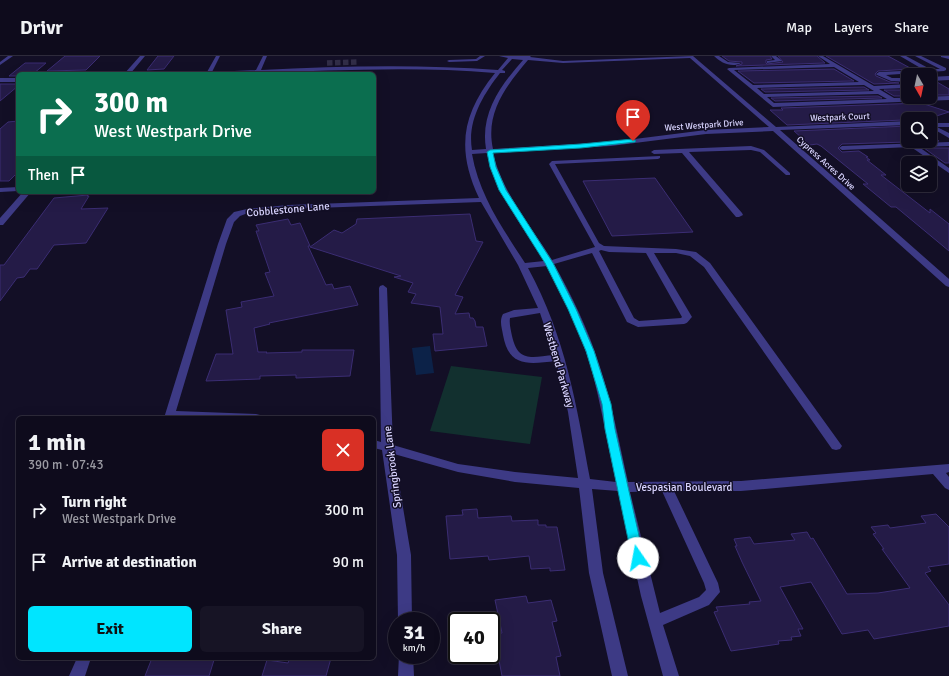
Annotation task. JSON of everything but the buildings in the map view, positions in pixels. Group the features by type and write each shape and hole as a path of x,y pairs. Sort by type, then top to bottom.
{"street":[{"path":"0,64 11,56"},
{"path":"129,72 143,56"},
{"path":"209,72 218,56"},
{"path":"256,72 265,56"},
{"path":"443,61 477,60 483,56"},
{"path":"501,56 528,57 545,61 691,56"},
{"name":"Westbend Parkway","path":"511,56 482,92 473,112 468,143 469,152 476,181 494,222 522,266 543,310 553,336 571,402 585,484 595,571 620,676"},
{"path":"545,61 552,56"},
{"name":"Cypress Acres Drive","path":"691,56 949,284"},
{"path":"716,56 724,62 730,64 780,61 773,56"},
{"path":"820,56 893,100"},
{"path":"902,56 926,68"},
{"path":"918,56 947,71"},
{"path":"944,56 949,58"},
{"path":"528,57 502,88 490,114 488,138 493,167 502,190 549,263 572,309 590,351 606,404 638,558 671,676"},
{"path":"357,62 380,66"},
{"path":"421,64 428,62"},
{"path":"287,71 290,66 327,63"},
{"path":"934,64 949,63"},
{"path":"271,72 421,64 515,73"},
{"path":"836,65 730,69 773,105 949,98"},
{"path":"937,70 947,71"},
{"path":"901,72 879,73 891,79 901,80"},
{"path":"937,79 949,78"},
{"path":"0,80 16,80"},
{"path":"752,87 865,83"},
{"path":"872,88 901,86"},
{"path":"762,96 879,92"},
{"name":"Westpark Court","path":"774,129 901,123"},
{"path":"937,125 949,125"},
{"name":"West Westpark Drive","path":"469,152 611,144 706,132 774,129"},
{"path":"937,129 949,136"},
{"path":"644,139 658,157 562,161 554,162 552,164 596,244 630,320 638,324 684,321 687,317 648,250"},
{"path":"937,145 949,144"},
{"path":"842,148 901,146"},
{"path":"654,152 742,147 757,149 788,174"},
{"path":"916,148 949,170"},
{"path":"683,150 739,215"},
{"path":"0,190 16,189"},
{"path":"0,223 25,194"},
{"name":"Cobblestone Lane","path":"169,416 230,221 237,214 247,211 288,207 484,200"},
{"path":"522,266 549,263 598,249 676,251 692,254 707,265 836,446"},
{"name":"Springbrook Lane","path":"383,288 387,448 404,555 405,612"},
{"path":"543,310 514,313 506,316 505,320 512,350 516,356 526,359 559,357"},
{"name":"Vespasian Boulevard","path":"376,445 458,468 515,477 623,487 741,486 949,468"},
{"path":"936,469 949,485"},
{"path":"655,622 704,601 713,592 711,583 666,487"},
{"path":"77,676 83,660"},
{"path":"406,664 406,676"}],"green space":[{"path":"451,366 542,377 530,444 430,431"}],"water":[{"path":"430,346 434,373 416,375 412,348"}],"tunnel":[{"path":"327,63 357,62"}],"route":[{"path":"633,141 611,144 490,152 493,167 502,190 549,263 572,309 590,351 606,404 638,558"}]}
